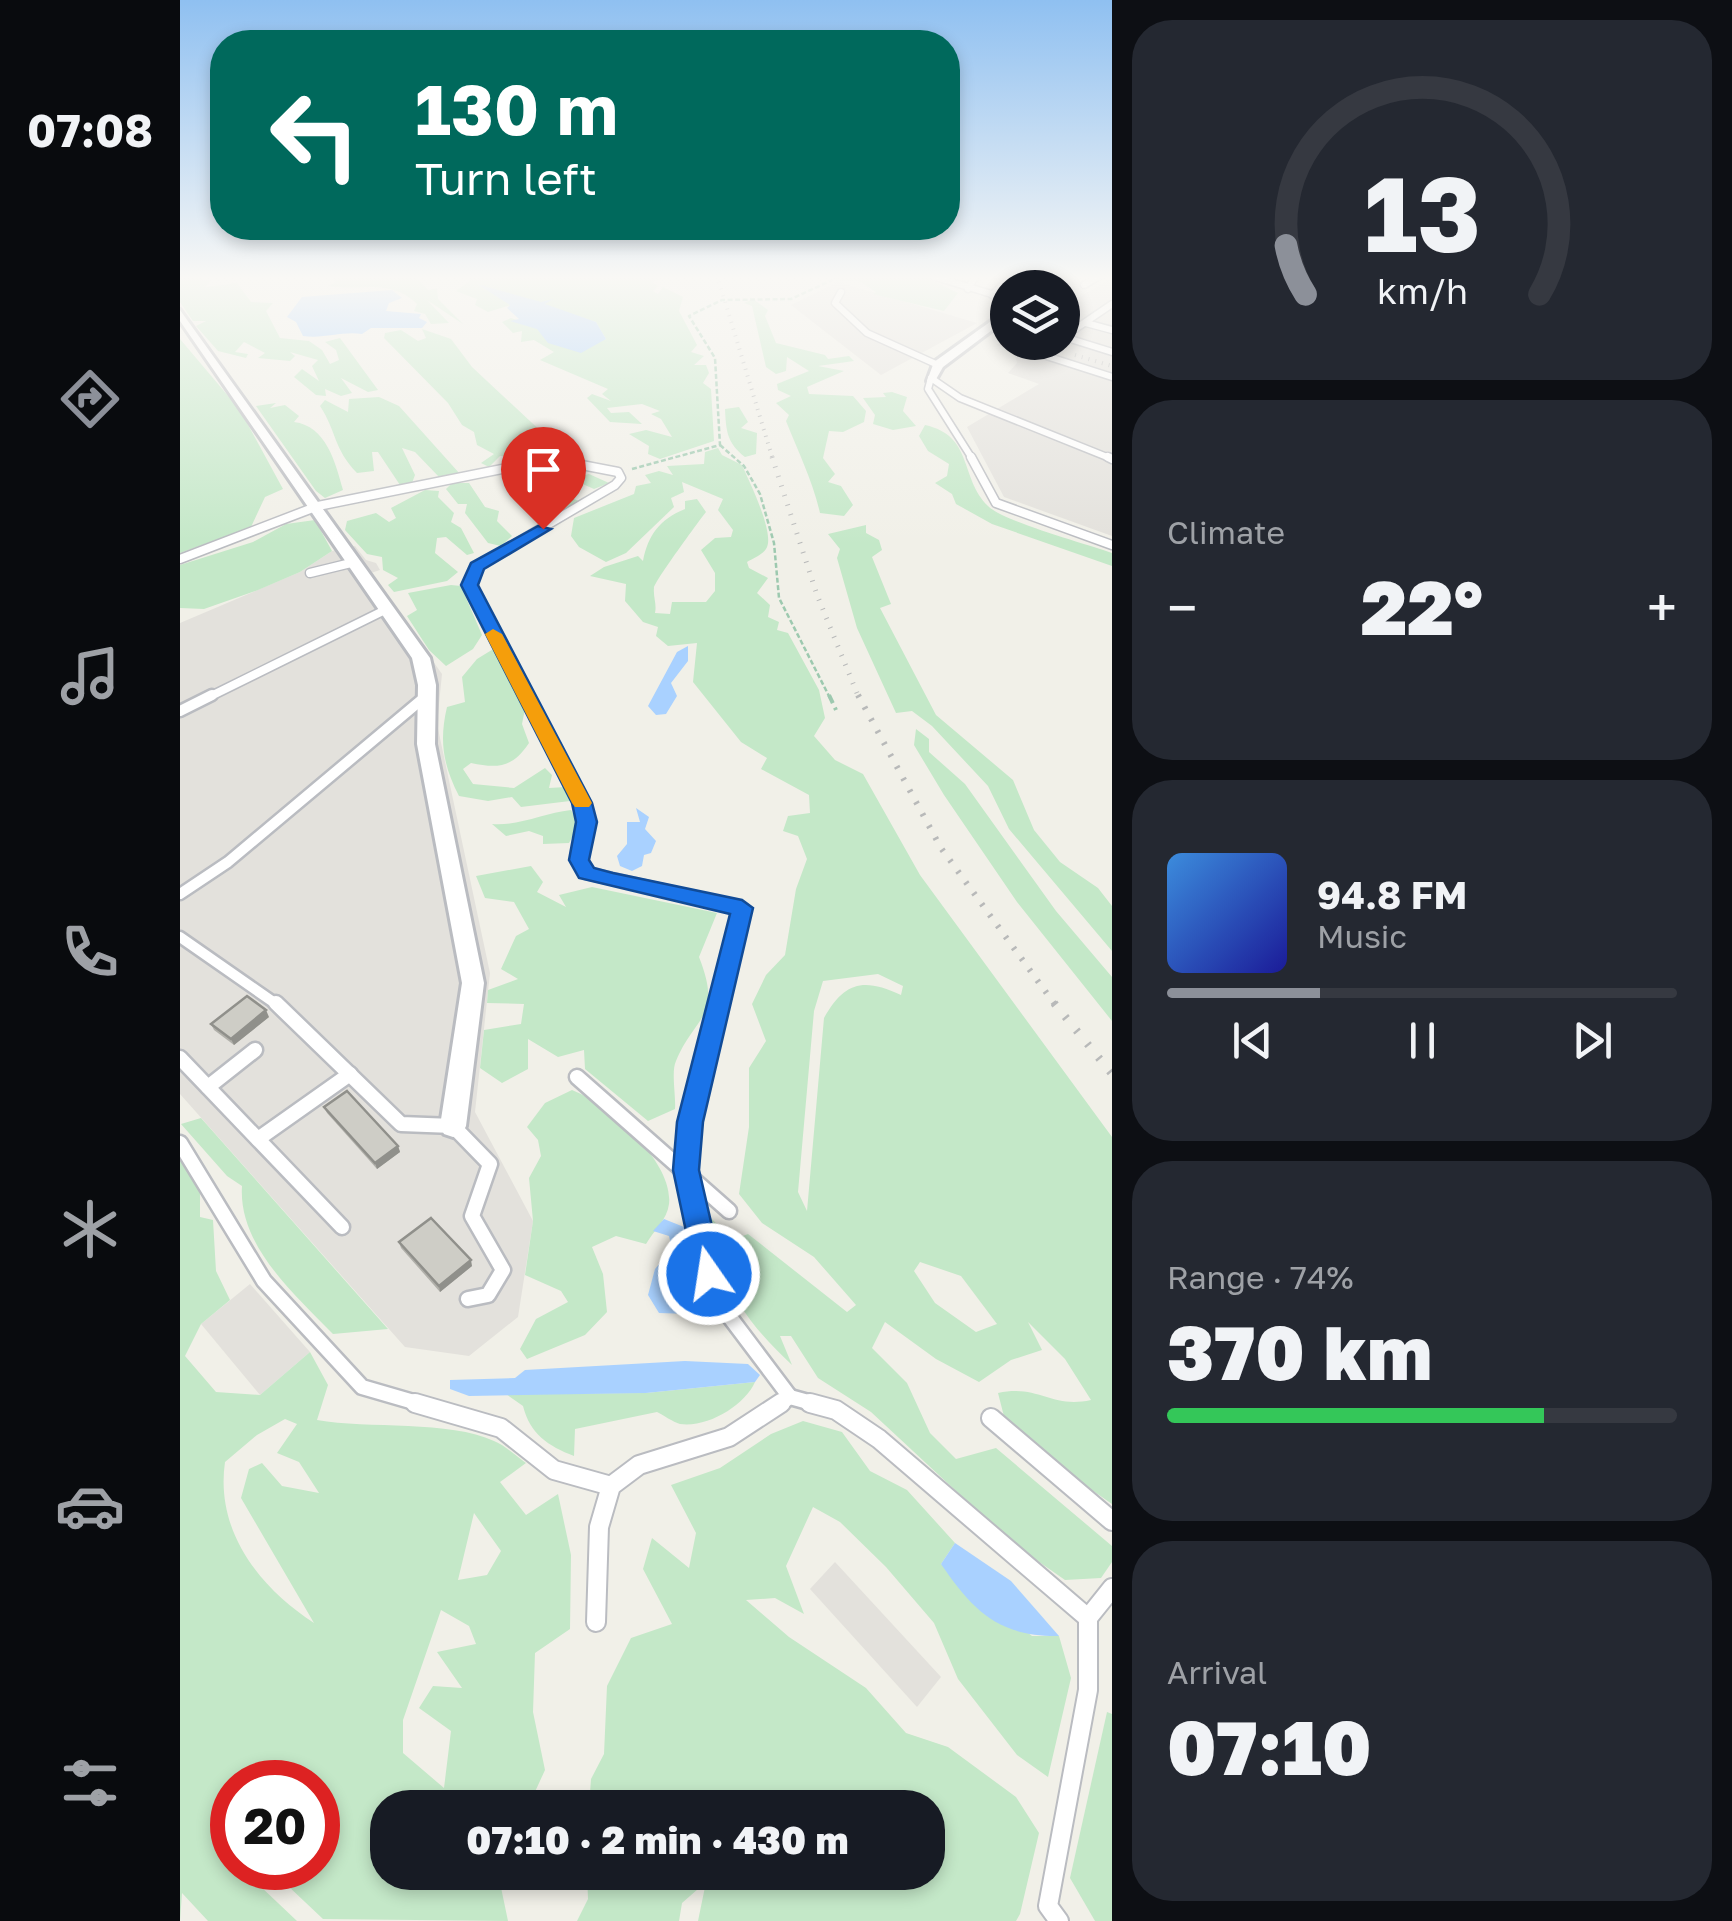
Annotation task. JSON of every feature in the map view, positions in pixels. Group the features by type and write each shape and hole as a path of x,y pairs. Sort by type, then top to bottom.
{"street":[{"path":"217,365 421,658 426,744 472,984 453,1126"},
{"path":"931,378 938,365"}],"lane":[{"path":"1075,365 1112,376"},
{"path":"1112,459 1079,442 960,398 931,378 928,388 956,427 996,503 1112,545"},
{"path":"180,559 318,506 544,460 592,464 618,472 621,478 615,485 476,566 470,585 582,803 586,822 579,860 586,873 742,908 690,1122 686,1170 709,1274 729,1316 790,1397 836,1410 878,1439 1088,1618"},
{"path":"310,573 354,562"},
{"path":"180,711 387,609"},
{"path":"180,894 228,862 426,696"},
{"path":"180,937 223,960 269,992 401,1124 453,1126 490,1164 472,1216 503,1270 488,1295 468,1299"},
{"path":"208,1087 255,1050"},
{"path":"180,1058 342,1226"},
{"path":"258,1139 350,1074"},
{"path":"576,1077 729,1211"},
{"path":"180,1143 264,1281 362,1387 501,1428 554,1470 611,1486"},
{"path":"596,1622 599,1527 611,1486 639,1466 729,1437 790,1397"},
{"path":"992,1418 1112,1520"},
{"path":"1059,1921 1048,1906 1088,1690 1088,1618 1112,1588"}],"path":[{"path":"715,365 720,444"},
{"path":"618,472 720,444 744,460 771,523 778,593 790,626 812,657 836,710"}],"shaded area":[{"path":"868,365 900,365 881,375"},
{"path":"1016,365 1112,365 1112,536 1004,497 967,427 1039,384 1008,373"},
{"path":"355,546 366,560 376,563 380,570 371,573 442,674 437,724 490,973 475,1112 533,1221 518,1317 469,1356 405,1347 180,1094 180,623 300,572 332,551"},
{"path":"250,1284 310,1352 260,1395 201,1324"},
{"path":"835,1562 941,1677 917,1707 810,1589"}],"green space":[{"path":"180,365 202,365 240,410 283,489 265,497 251,527 180,553"},
{"path":"359,365 378,390 368,392 341,378 352,393 341,396 325,389 326,396 316,395 294,377 302,369 319,381 312,366"},
{"path":"410,365 470,365 561,450 536,458 500,456 489,467 481,463 494,454 477,445 474,432 462,425 448,403"},
{"path":"551,365 706,365 709,373 703,383 711,389 714,441 660,459 648,454 649,446 629,434 646,430 672,437 661,419 651,414 660,411 642,404 607,408 611,413 629,412 642,424 610,422 587,398 592,394 611,401 602,394 608,389"},
{"path":"786,365 786,371 776,374 766,367"},
{"path":"799,365 828,365 818,366 844,371 807,387 809,394 853,396 866,411 864,422 843,432 829,431 823,458 835,474 828,482 841,486 853,505 844,516 820,513 786,421 789,415 776,403 791,396 778,390 777,384 809,371"},
{"path":"883,393 907,397 903,411 916,426 893,430 873,424 875,415 863,398 886,397"},
{"path":"379,397 399,406 460,474 440,478 415,452 402,448 415,475 412,483 400,485 378,452 372,452 374,471 357,473 343,456 320,406 325,400 348,412 349,399"},
{"path":"276,403 270,408 285,405 299,416 294,422 314,430 321,438 343,490 325,498 316,491 256,406"},
{"path":"739,407 748,422 741,428 757,433 756,454 745,457 731,441 726,424 725,409"},
{"path":"925,425 941,430 959,448 979,495 988,506 1027,525 1112,553 1112,566 992,524 956,504 952,494 935,483 947,476 949,464 928,451 919,436"},
{"path":"718,448 722,455 742,465 760,508 768,542 764,551 747,562 749,568 768,578 757,593 770,605 768,617 779,622 777,630 788,633 819,690 825,718 814,736 835,760 863,774 920,875 1112,1137 1112,1504 1008,1432 998,1393 1024,1392 1077,1402 1091,1400 1065,1359 1028,1322 1042,1350 1011,1360 979,1382 936,1359 885,1322 872,1348 907,1383 930,1433 956,1459 996,1448 1112,1546 1112,1562 1101,1578 1065,1580 1012,1543 871,1412 818,1378 791,1336 780,1336 792,1365 747,1315 720,1262 710,1217 732,1240 748,1234 847,1312 856,1305 814,1257 762,1223 739,1194 749,1127 749,1068 766,1041 752,1004 766,975 785,955 796,889 807,859 798,836 783,831 788,816 810,813 809,795 761,769 767,758 741,742 693,682 697,643 668,646 656,636 658,627 643,622 625,601 626,584 590,576 638,556 643,561 656,529 685,509 685,501 697,499 706,512 656,583 655,613 670,614 672,602 706,602 715,591 715,573 701,550 715,538 731,537 733,530 718,510 723,499 682,482 684,492 671,498 674,507 626,553 606,562 579,547 571,536 574,518 634,494 636,486 651,483 645,475 659,471 673,475 667,466 704,464 705,452","holes":["878,974 903,986 901,995 876,986 856,986 840,996 824,1018 807,1211 798,1192 814,1011 823,981","920,1262 961,1276 997,1324 976,1332 935,1303 914,1271"]},
{"path":"589,474 609,483 594,489 578,482 564,495 579,501 560,511 543,511 527,491"},
{"path":"452,483 469,483 485,507 499,511 497,521 512,536 501,546 488,543 465,513 467,504 458,504 446,489"},
{"path":"425,490 439,491 438,497 454,513 451,522 461,528 474,553 467,555 446,537 437,538 435,553 458,572 447,581 394,592 388,585 398,578 383,570 382,557 367,554 345,530 347,521 376,513 389,522 396,518 391,508"},
{"path":"315,520 332,551 300,572 204,609 180,608 180,565 253,542 286,524"},
{"path":"866,525 866,533 879,540 882,550 872,557 891,604 880,608 936,715 1013,780 1034,830 1060,862 1098,888 1112,906 1112,951 1009,829 988,786 932,726 912,711 896,713 857,628 837,558 840,549 828,534"},
{"path":"461,586 482,635 473,649 446,666 429,650 407,616 417,610 408,593"},
{"path":"495,648 525,709 522,724 529,743 517,757 504,764 471,763 463,769 473,784 514,788 545,768 552,775 549,788 566,787 570,801 521,807 512,797 488,801 459,796 444,753 447,707 465,702 462,677 477,659"},
{"path":"916,729 929,739 929,752 965,784 1056,911 1112,977 1112,1021 1017,902 944,795 914,745"},
{"path":"571,810 579,824 569,843 543,844 543,836 529,831 506,836 492,824 512,823"},
{"path":"531,866 543,882 537,892 566,907 559,895 592,887 717,913 699,957 706,977 707,1005 675,1065 675,1109 648,1121 585,1069 584,1050 558,1057 528,1039 528,1069 502,1083 480,1068 484,1030 521,1024 524,1004 487,1003 488,990 518,979 501,969 516,936 529,929 514,902 485,898 476,876"},
{"path":"572,1090 620,1121 650,1153 668,1188 668,1210 646,1244 616,1236 592,1247 603,1274 607,1312 585,1335 527,1359 520,1349 536,1319 568,1302 561,1291 525,1275 533,1221 529,1178 541,1156 538,1140 527,1127 545,1103"},
{"path":"201,1118 388,1329 333,1334 286,1285 249,1228 242,1186 227,1176 181,1124"},
{"path":"180,1160 200,1191 200,1217 213,1220 216,1271 230,1300 201,1324 185,1356 216,1392 260,1395 310,1352 328,1385 317,1420 455,1430 498,1443 526,1463 500,1482 526,1515 558,1494 571,1555 570,1629 535,1653 533,1712 545,1770 536,1790 370,1790 370,1890 502,1890 508,1921 323,1919 292,1890 340,1890 340,1760 210,1760 210,1890 264,1890 297,1921 208,1921 182,1893 180,1921","holes":["285,1419 297,1424 277,1453 299,1462 319,1493 282,1486 262,1463 249,1469 241,1498 314,1623 275,1592 245,1555 234,1534 224,1487 225,1462 257,1435","474,1513 501,1551 487,1575 458,1580","441,1610 469,1626 476,1644 437,1652 462,1688 433,1686 419,1708 451,1731 444,1788 403,1753 403,1720"]},
{"path":"755,1382 734,1406 702,1422 680,1424 657,1412 575,1429 574,1456 541,1438 523,1406 506,1394 646,1393"},
{"path":"803,1421 842,1432 870,1471 907,1490 955,1543 941,1564 1032,1636 1059,1636 1071,1678 1048,1777 1017,1755 958,1679 934,1623 886,1567 840,1522 813,1507 786,1566 804,1614 775,1598 746,1600 789,1637 866,1688 906,1733 948,1747 1016,1797 1039,1833 1016,1921 698,1921 704,1890 945,1890 945,1790 590,1790 591,1779 604,1754 607,1686 631,1638 672,1624 643,1569 652,1538 689,1568 696,1533 671,1485 720,1468 771,1434"},
{"path":"1107,1712 1112,1714 1112,1921 1095,1921 1070,1878"},
{"path":"588,1890 697,1890 682,1903 679,1921 577,1921 588,1899"}],"water":[{"path":"688,646 688,661 671,683 677,696 666,714 656,715 648,706 677,652"},
{"path":"636,808 649,817 645,829 656,841 651,853 644,855 642,866 632,871 620,866 617,856 627,844 627,822 640,822"},
{"path":"664,1219 689,1229 690,1314 659,1313 648,1295 655,1269 672,1249 669,1236 653,1231"},
{"path":"685,1361 748,1364 760,1375 755,1382 646,1393 469,1396 450,1389 450,1380 515,1378 525,1370"},
{"path":"955,1543 1011,1581 1059,1636 1020,1632 977,1608 941,1564"}],"building":[{"path":"247,996 266,1010 231,1039 211,1024"},
{"path":"347,1091 398,1146 375,1163 324,1107"},
{"path":"431,1218 471,1260 439,1286 399,1242"}],"railway":[{"path":"744,365 773,460"},
{"path":"1107,365 1112,366"},
{"path":"772,457 817,595 859,698"},
{"path":"858,695 941,848 1056,1006"},
{"path":"1054,1003 1112,1074"}],"slow traffic":[{"path":"493,634 582,803"}],"route":[{"path":"543,529 476,566 470,573 470,585 582,803 586,822 579,860 586,873 613,881 742,908 690,1122 686,1170 709,1274"}]}
